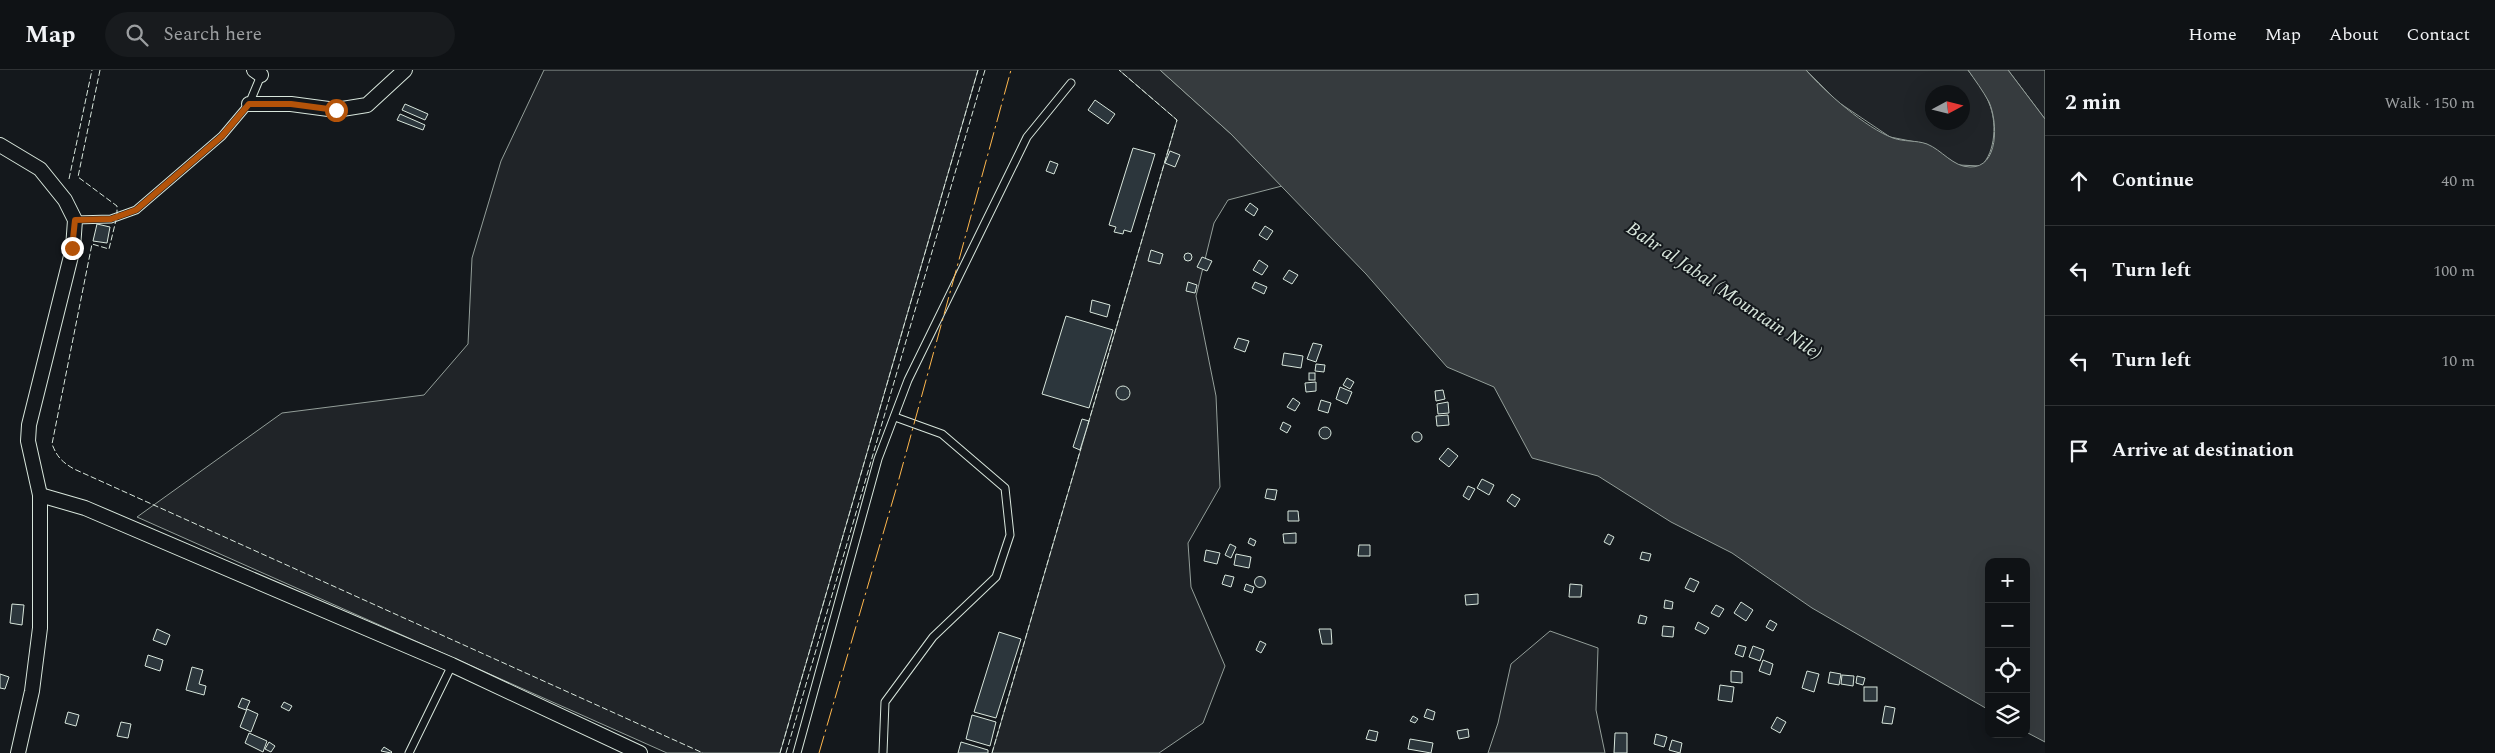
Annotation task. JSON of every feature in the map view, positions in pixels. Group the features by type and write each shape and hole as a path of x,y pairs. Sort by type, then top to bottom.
{"street":[{"path":"249,104 291,104 336,110 367,105 405,70"},
{"path":"0,144 40,169 66,200 75,220 72,248 29,425 28,441 40,494 40,628 32,691 18,753"},
{"path":"40,494 85,508 452,665 640,753"}],"lane":[{"path":"75,220 111,219 136,210 222,136 249,104 260,72"},
{"path":"797,753 878,459 908,380 1027,137 1071,83"},
{"path":"882,753 885,702 932,637 996,577 1010,535 1005,488 942,434 894,417"},
{"path":"409,753 452,665"}],"shaded area":[{"path":"544,70 978,70 780,753 667,753 137,517 282,413 424,395 468,344 472,258 501,161"},
{"path":"1119,70 1160,70 1231,134 1282,186 1228,200 1214,223 1196,296 1216,396 1220,487 1188,543 1191,587 1225,666 1203,723 1159,753 992,753 1177,120"},
{"path":"1806,70 1968,70 1985,94 1992,110 1994,136 1990,153 1981,166 1958,165 1926,144 1890,137 1838,102"},
{"path":"2008,70 2045,70 2045,119"},
{"path":"1550,631 1598,648 1596,710 1605,753 1488,753 1498,723 1511,664"}],"water":[{"name":"Bahr al Jabal (Mountain Nile)","path":"1160,70 1806,70 1835,99 1882,133 1901,140 1927,144 1958,164 1970,167 1980,165 1986,160 1991,152 1995,132 1989,102 1968,70 2008,70 2045,119 2045,742 2030,734 2030,558 1985,558 1985,708 1812,608 1732,553 1671,522 1598,476 1532,458 1494,387 1447,367 1366,274 1231,134"}],"building":[{"path":"1095,100 1115,114 1108,124 1088,110"},
{"path":"405,104 428,114 425,120 402,110"},
{"path":"400,114 425,125 423,130 397,120"},
{"path":"1133,148 1155,154 1131,232 1124,230 1123,234 1114,232 1116,227 1109,225"},
{"path":"1170,151 1180,155 1175,167 1165,163"},
{"path":"1050,161 1058,164 1054,174 1046,171"},
{"path":"1250,203 1258,209 1254,216 1245,210"},
{"path":"97,224 110,227 107,243 93,241"},
{"path":"1265,226 1273,231 1267,240 1259,235"},
{"path":"1151,250 1163,254 1160,264 1148,261"},
{"path":"1188,253 1192,257 1188,261 1184,257"},
{"path":"1202,257 1212,261 1207,271 1197,267"},
{"path":"1259,260 1268,266 1262,275 1253,270"},
{"path":"1289,270 1298,275 1292,284 1283,279"},
{"path":"1188,282 1197,285 1195,293 1186,291"},
{"path":"1255,282 1267,287 1264,294 1252,288"},
{"path":"1092,300 1110,305 1107,317 1090,312"},
{"path":"1066,316 1113,330 1089,408 1042,394"},
{"path":"1238,338 1249,341 1245,352 1234,348"},
{"path":"1313,343 1322,345 1316,362 1307,359"},
{"path":"1284,353 1303,356 1301,368 1282,365"},
{"path":"1316,364 1325,365 1324,372 1315,371"},
{"path":"1309,373 1315,373 1315,380 1309,380"},
{"path":"1347,378 1354,382 1350,389 1343,385"},
{"path":"1316,382 1316,391 1306,392 1305,383"},
{"path":"1123,386 1128,388 1130,393 1128,398 1123,400 1118,398 1116,393 1118,388"},
{"path":"1340,387 1352,392 1347,404 1336,399"},
{"path":"1443,390 1445,399 1436,401 1435,391"},
{"path":"1293,398 1300,403 1295,411 1287,407"},
{"path":"1321,400 1331,403 1328,413 1318,410"},
{"path":"1448,402 1449,413 1438,414 1437,404"},
{"path":"1448,415 1449,425 1437,426 1436,416"},
{"path":"1082,419 1089,421 1080,450 1073,447"},
{"path":"1283,422 1291,426 1287,433 1280,429"},
{"path":"1325,427 1331,433 1325,439 1319,433"},
{"path":"1415,432 1419,432 1422,437 1421,441 1415,442 1412,439 1412,435"},
{"path":"1448,448 1458,456 1449,467 1439,459"},
{"path":"1482,479 1494,485 1489,495 1477,488"},
{"path":"1468,486 1475,489 1469,500 1463,496"},
{"path":"1267,489 1277,490 1275,500 1265,498"},
{"path":"1512,494 1520,499 1515,507 1507,501"},
{"path":"1288,511 1298,511 1299,521 1288,521"},
{"path":"1296,533 1296,543 1284,543 1283,534"},
{"path":"1608,534 1614,537 1610,545 1604,542"},
{"path":"1250,538 1256,541 1254,546 1248,543"},
{"path":"1230,544 1236,547 1231,558 1225,555"},
{"path":"1359,545 1370,545 1370,556 1358,556"},
{"path":"1206,550 1220,553 1217,564 1204,561"},
{"path":"1642,552 1651,554 1649,561 1640,559"},
{"path":"1236,554 1251,557 1249,568 1234,565"},
{"path":"1225,575 1234,577 1231,587 1222,584"},
{"path":"1258,577 1262,577 1265,582 1264,586 1258,587 1255,584 1255,580"},
{"path":"1690,578 1699,582 1694,592 1685,588"},
{"path":"1246,584 1254,587 1252,593 1244,590"},
{"path":"1570,584 1582,585 1581,597 1569,597"},
{"path":"1478,594 1478,604 1466,605 1465,595"},
{"path":"1665,600 1673,602 1672,609 1664,608"},
{"path":"1741,602 1753,610 1746,621 1734,613"},
{"path":"12,604 24,605 22,625 10,623"},
{"path":"1716,605 1724,609 1719,617 1711,613"},
{"path":"1640,615 1647,617 1645,624 1638,623"},
{"path":"1770,620 1777,624 1773,631 1766,627"},
{"path":"1698,622 1709,628 1705,634 1695,629"},
{"path":"1663,626 1674,627 1673,637 1662,636"},
{"path":"157,629 170,635 166,645 153,640"},
{"path":"1319,629 1331,629 1332,644 1322,644"},
{"path":"999,632 1021,639 996,718 974,712"},
{"path":"1260,641 1266,644 1261,653 1256,650"},
{"path":"1738,645 1746,647 1743,657 1735,654"},
{"path":"1753,646 1764,650 1760,661 1749,657"},
{"path":"148,655 163,660 160,671 145,666"},
{"path":"1763,660 1773,664 1770,675 1759,671"},
{"path":"192,667 203,670 199,684 206,686 204,695 186,690"},
{"path":"1731,671 1742,672 1742,683 1731,682"},
{"path":"1807,671 1819,674 1814,692 1802,688"},
{"path":"1830,672 1841,674 1839,685 1828,683"},
{"path":"0,674 9,677 5,689 0,688"},
{"path":"1842,675 1854,676 1853,686 1841,684"},
{"path":"1857,676 1865,678 1863,685 1856,683"},
{"path":"1720,685 1734,687 1732,702 1718,700"},
{"path":"1864,687 1877,687 1877,701 1864,701"},
{"path":"242,698 250,701 246,710 238,707"},
{"path":"284,702 292,706 289,711 281,707"},
{"path":"1885,706 1895,708 1892,724 1882,723"},
{"path":"247,709 258,714 251,732 240,727"},
{"path":"1427,709 1435,712 1433,720 1424,717"},
{"path":"68,712 79,715 76,726 65,723"},
{"path":"972,715 996,722 990,746 966,739"},
{"path":"1413,716 1418,719 1415,723 1410,721"},
{"path":"1777,717 1786,722 1780,733 1771,728"},
{"path":"121,722 131,724 128,738 117,736"},
{"path":"1468,729 1469,737 1459,739 1457,731"},
{"path":"1369,730 1378,732 1376,741 1366,739"},
{"path":"249,733 267,741 263,752 245,743"},
{"path":"1615,733 1627,733 1627,753 1614,753"},
{"path":"1656,734 1667,737 1664,747 1654,744"},
{"path":"1410,739 1433,743 1431,753 1408,749"},
{"path":"1672,740 1682,743 1680,753 1669,750"},
{"path":"269,742 275,746 271,752 265,749"},
{"path":"961,742 988,750 988,753 958,753"},
{"path":"384,747 392,752 381,751"}],"fence":[{"path":"69,179 92,70"},
{"path":"100,70 78,177 117,206 117,216 109,249 92,244 52,444 60,459 74,469 703,753"},
{"path":"780,753 978,70"},
{"path":"786,753 985,70"},
{"path":"1088,424 1177,120 1119,70"},
{"path":"992,753 1081,448"}],"power":[{"path":"819,753 897,486 1011,70"}],"route":[{"path":"72,248 75,220 111,219 136,210 222,136 249,104 291,104 336,110"}]}
